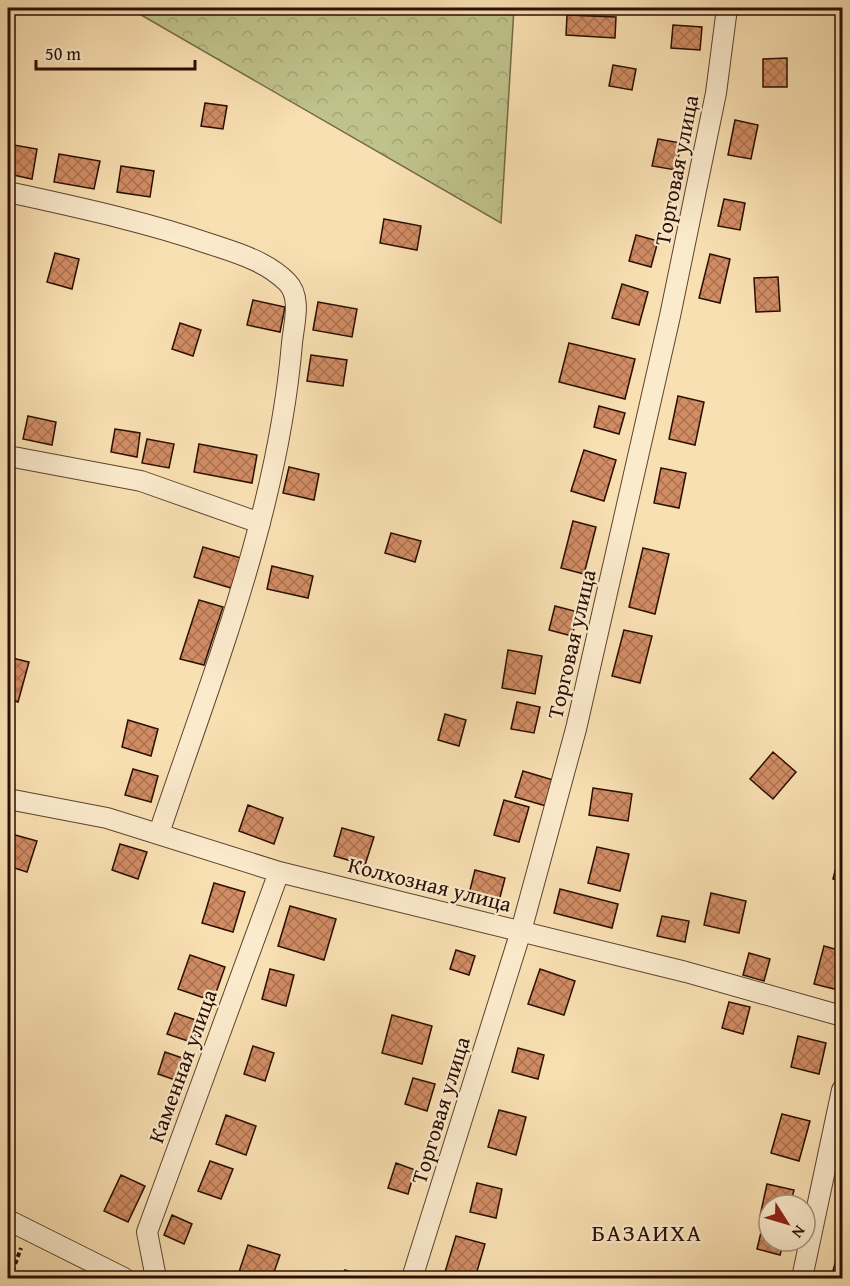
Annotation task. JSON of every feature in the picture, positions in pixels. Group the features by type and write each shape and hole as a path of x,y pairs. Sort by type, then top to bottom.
{"street":[{"name":"Торговая улица","path":"412,1278 521,931 576,729 670,316 716,93 727,8"},
{"path":"8,192 150,224 255,260 288,283 296,298 289,387 260,523 240,593 159,833"},
{"path":"8,456 141,481 260,523"},
{"name":"Колхозная улица","path":"8,799 107,818 279,872 686,972 843,1016"},
{"name":"Каменная улица","path":"156,1278 147,1233 279,872"},
{"path":"802,1278 843,1090"},
{"path":"8,1220 124,1278"}],"path":[{"path":"10,1278 28,1229"}],"green space":[{"path":"129,8 514,8 501,223"}],"building":[{"path":"567,15 616,17 615,38 566,35"},
{"path":"673,25 702,27 700,50 671,48"},
{"path":"787,58 787,87 763,87 763,59"},
{"path":"613,65 636,69 632,90 609,86"},
{"path":"205,103 227,106 223,129 201,126"},
{"path":"735,120 758,125 751,159 728,155"},
{"path":"658,139 681,143 676,170 652,166"},
{"path":"8,144 37,149 32,179 8,174"},
{"path":"59,154 100,161 94,189 54,182"},
{"path":"121,166 154,171 150,197 117,192"},
{"path":"724,199 745,203 740,230 718,226"},
{"path":"384,219 421,226 417,250 380,243"},
{"path":"636,235 658,241 651,267 629,261"},
{"path":"55,253 79,259 72,289 47,282"},
{"path":"710,254 730,259 720,303 699,298"},
{"path":"778,277 780,311 756,312 754,278"},
{"path":"622,284 648,292 639,325 612,318"},
{"path":"253,300 285,307 280,332 247,325"},
{"path":"318,302 357,309 352,337 313,330"},
{"path":"180,323 201,330 193,356 172,349"},
{"path":"569,343 635,359 625,399 559,382"},
{"path":"311,355 347,360 343,386 307,381"},
{"path":"678,396 704,402 695,445 669,439"},
{"path":"599,406 625,413 619,434 594,427"},
{"path":"28,416 56,422 52,445 23,439"},
{"path":"115,429 140,433 137,457 111,452"},
{"path":"147,439 174,444 169,468 142,463"},
{"path":"199,444 257,455 252,483 194,472"},
{"path":"584,450 616,460 604,501 571,491"},
{"path":"289,467 319,474 314,500 283,493"},
{"path":"661,468 686,473 679,508 654,503"},
{"path":"573,521 596,527 584,574 561,568"},
{"path":"391,533 421,541 415,562 385,553"},
{"path":"203,547 241,558 231,588 194,577"},
{"path":"643,548 669,554 655,614 629,607"},
{"path":"272,566 313,576 308,598 267,589"},
{"path":"199,600 223,607 204,665 180,659"},
{"path":"555,606 578,612 572,636 549,630"},
{"path":"624,630 652,636 640,683 612,676"},
{"path":"508,650 542,656 535,694 502,688"},
{"path":"8,657 29,662 18,702 8,699"},
{"path":"517,702 540,707 534,733 511,729"},
{"path":"445,714 466,720 459,746 438,740"},
{"path":"128,720 158,729 151,756 122,747"},
{"path":"842,749 842,773 837,771"},
{"path":"773,752 796,772 773,799 750,779"},
{"path":"133,769 158,776 151,802 125,795"},
{"path":"523,771 553,780 546,806 515,797"},
{"path":"593,788 632,794 628,821 589,815"},
{"path":"504,800 529,807 519,842 494,835"},
{"path":"248,805 283,818 274,844 239,831"},
{"path":"342,828 374,837 365,865 334,856"},
{"path":"8,833 37,841 27,872 8,866"},
{"path":"120,844 147,852 138,879 112,870"},
{"path":"597,847 629,854 620,891 588,883"},
{"path":"842,849 842,881 833,879"},
{"path":"475,870 505,878 499,901 469,894"},
{"path":"214,883 245,892 233,932 202,923"},
{"path":"560,889 618,904 612,928 554,913"},
{"path":"711,893 746,901 739,933 704,925"},
{"path":"290,906 336,919 324,960 278,946"},
{"path":"662,916 689,921 685,942 657,936"},
{"path":"824,946 842,951 842,991 814,984"},
{"path":"456,950 475,956 469,975 450,969"},
{"path":"749,953 770,959 764,981 743,975"},
{"path":"190,955 225,967 213,1001 178,989"},
{"path":"270,969 294,975 286,1006 262,999"},
{"path":"540,969 575,981 564,1015 528,1004"},
{"path":"729,1002 750,1007 743,1034 722,1028"},
{"path":"175,1013 202,1022 194,1043 167,1034"},
{"path":"392,1015 432,1026 422,1064 382,1053"},
{"path":"798,1036 826,1043 819,1074 791,1067"},
{"path":"253,1046 274,1053 265,1081 244,1074"},
{"path":"518,1048 544,1055 538,1079 512,1072"},
{"path":"165,1052 188,1060 181,1082 158,1074"},
{"path":"413,1078 435,1084 427,1111 405,1104"},
{"path":"499,1110 526,1117 516,1155 488,1147"},
{"path":"782,1114 810,1121 799,1161 771,1153"},
{"path":"226,1115 256,1126 246,1155 216,1144"},
{"path":"210,1161 233,1169 221,1199 198,1191"},
{"path":"396,1163 415,1170 408,1194 388,1188"},
{"path":"121,1175 145,1186 128,1222 104,1211"},
{"path":"477,1183 502,1189 496,1218 470,1212"},
{"path":"767,1184 794,1190 793,1193 765,1193"},
{"path":"172,1215 192,1224 184,1244 164,1235"},
{"path":"456,1236 485,1244 475,1278 445,1272"},
{"path":"248,1245 280,1255 272,1278 248,1278 238,1275"},
{"path":"836,1260 842,1261 842,1278 831,1278"},
{"path":"345,1270 370,1278 342,1278"}],"district":[{"name":"БАЗАИХА","path":"647,1232"}]}
